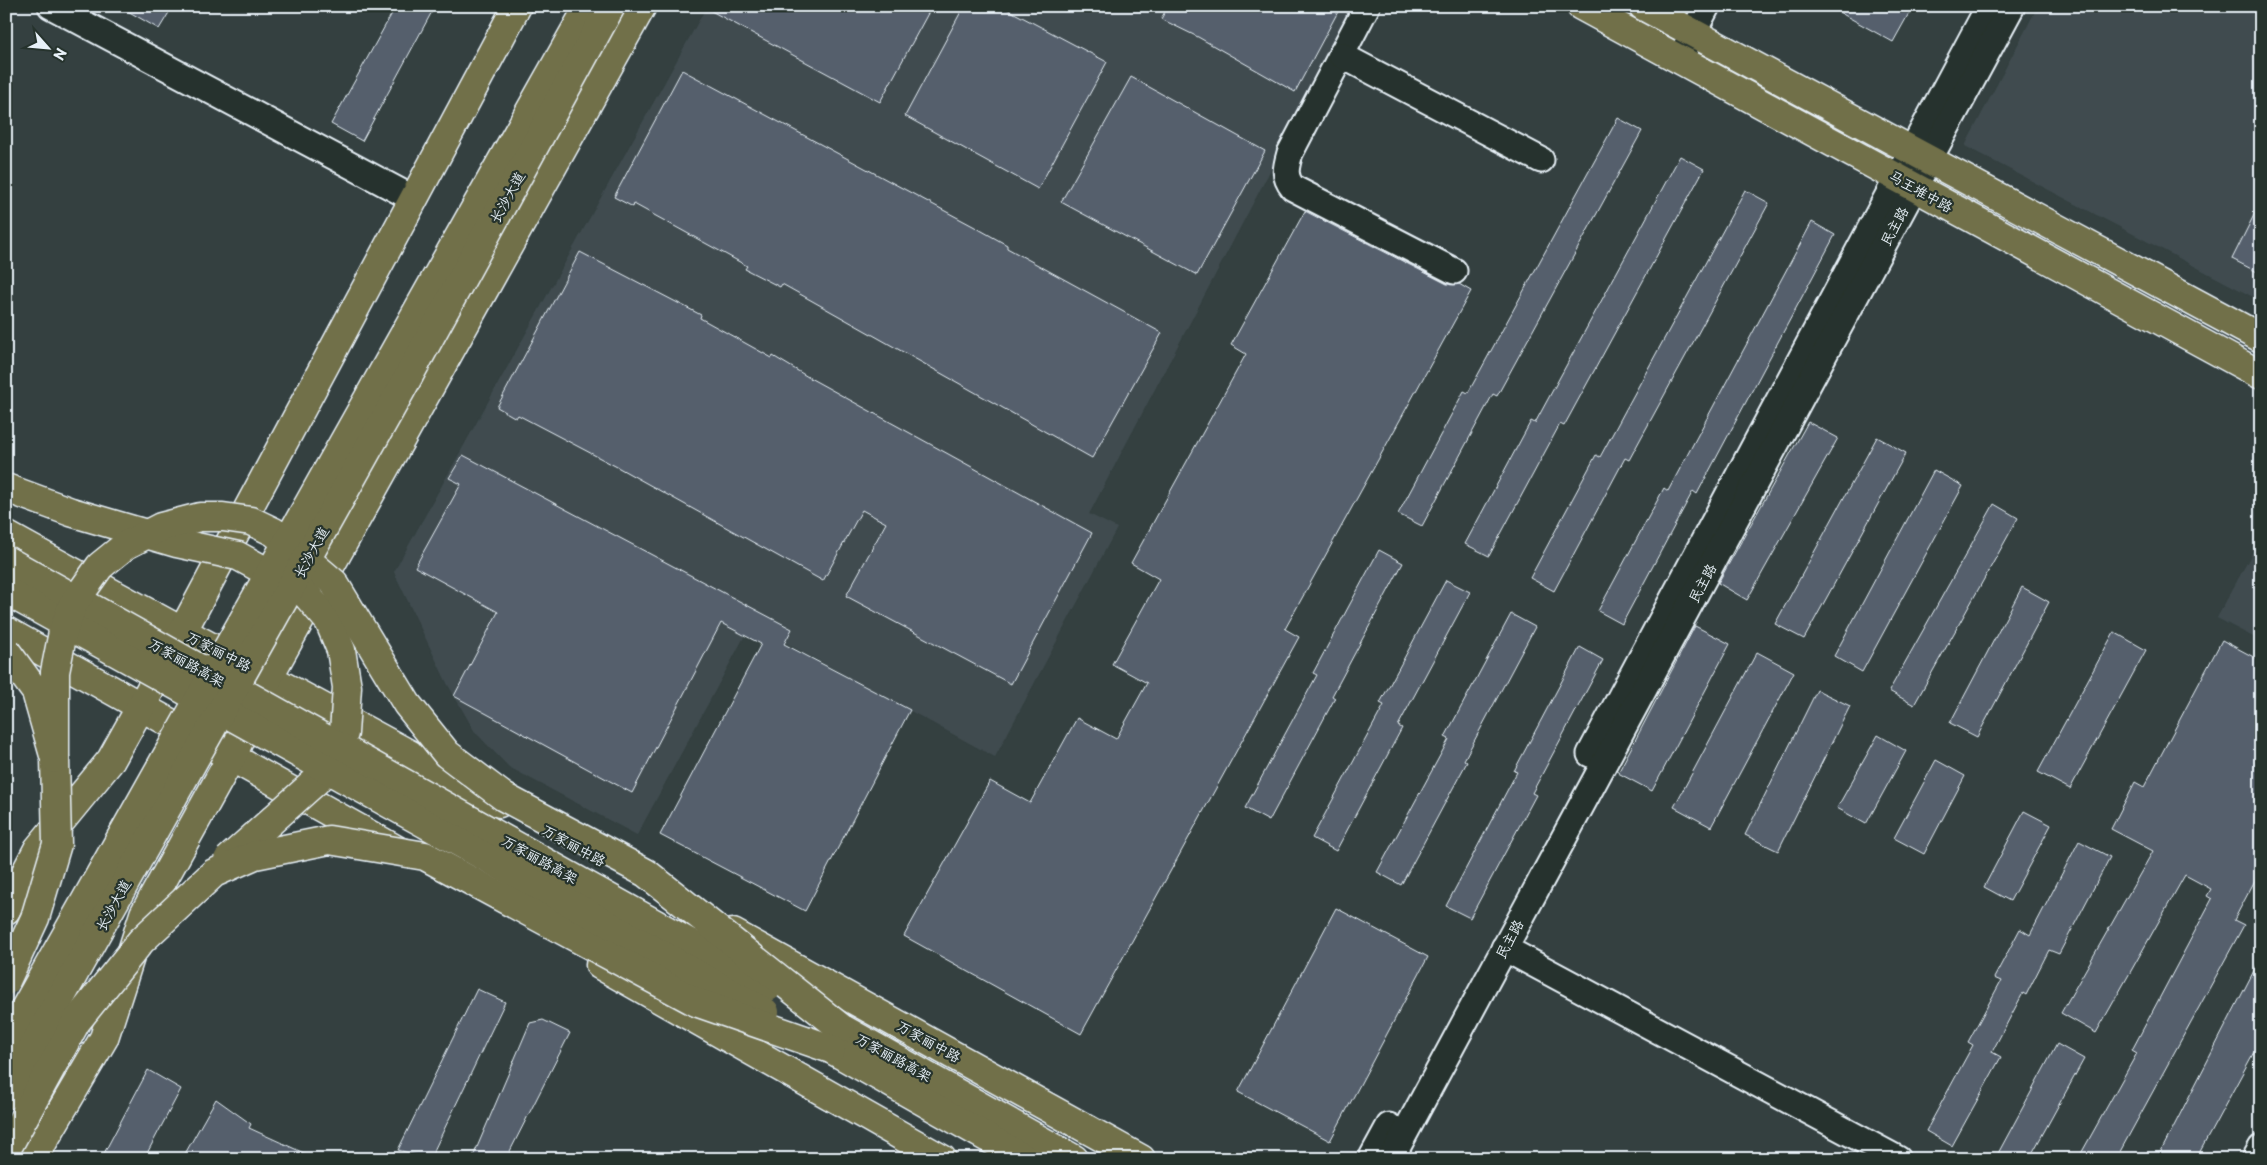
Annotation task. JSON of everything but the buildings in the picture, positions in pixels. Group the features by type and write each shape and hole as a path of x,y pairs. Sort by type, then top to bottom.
{"main road":[{"path":"6,910 38,849 111,760 182,633 517,6"},
{"name":"长沙大道","path":"6,1042 589,6"},
{"name":"长沙大道","path":"6,1095 395,401 611,6"},
{"path":"33,1159 104,1038 144,914 232,756 269,676 642,6"},
{"name":"马王堆中路","path":"1581,6 2261,375"},
{"path":"1643,6 2261,338"},
{"path":"6,488 71,512 177,543 238,556 304,592 328,621 341,650 347,687 344,733 334,757 316,781 141,941 76,1022 6,1150"},
{"path":"6,982 35,918 58,844 55,759 55,672 63,632 73,604 100,566 126,545 161,527 200,517 223,516 251,521 274,532 334,583 407,704 447,754 504,796 646,873 836,1038"},
{"name":"万家丽中路","path":"6,535 182,633 269,676 1141,1159"},
{"name":"万家丽路高架","path":"6,560 836,1038 1025,1159"},
{"name":"万家丽路高架","path":"6,590 836,1038 1074,1159"},
{"path":"6,631 232,756 942,1159"},
{"path":"6,651 36,692 55,759"},
{"path":"214,873 255,855 328,840 425,856 696,1002 836,1038"}],"street":[{"path":"51,6 414,199"},
{"path":"1367,6 1290,153 1285,170 1287,180 1293,188 1454,271"},
{"path":"1679,60 1707,6"},
{"name":"民主路","path":"1390,1159 1504,948 1906,183 1989,6"},
{"name":"民主路","path":"1920,156 2012,6"},
{"path":"1341,55 1541,160"},
{"name":"民主路","path":"1371,1159 1906,183"},
{"path":"1504,948 1898,1159"},
{"path":"2255,1159 2261,1148"}],"shaded area":[{"path":"707,6 1357,6 1089,514 1117,528 995,757 751,624 637,835 509,767 475,732 447,683 394,572"},
{"path":"2038,6 2261,6 2261,301 1965,146"},
{"path":"2261,537 2261,641 2217,618"}]}
